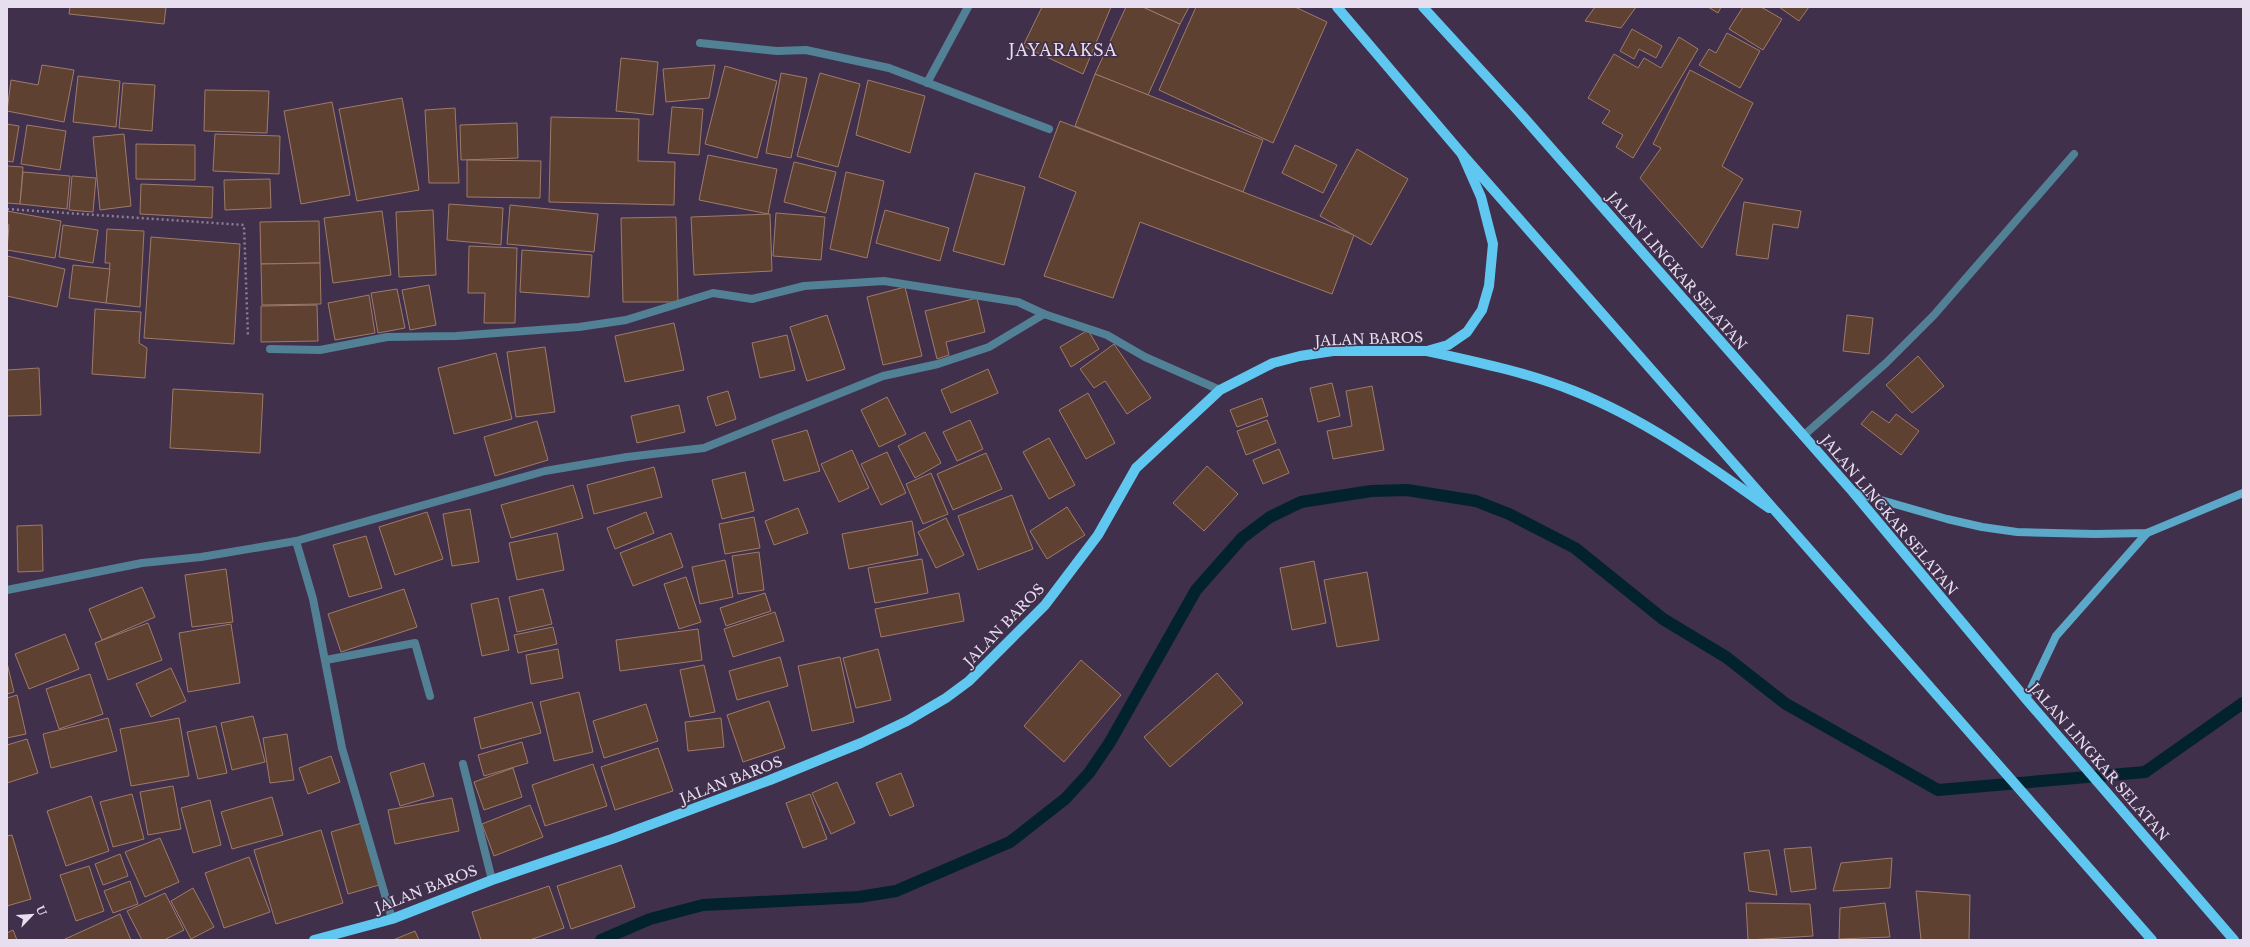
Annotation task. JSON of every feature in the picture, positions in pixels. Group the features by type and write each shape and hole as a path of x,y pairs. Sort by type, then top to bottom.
{"main road":[{"path":"1337,7 1462,154 2152,940"},
{"name":"JALAN LINGKAR SELATAN","path":"1423,7 1519,112 1853,492 2065,745 2234,940"},
{"name":"JALAN BAROS","path":"314,940 392,919 492,880 612,839 815,762 907,721 946,698 969,681 1044,605 1098,536 1136,468 1220,390 1273,363 1300,356 1333,351 1427,352 1448,345 1467,332 1482,310 1489,286 1493,244 1481,197 1462,154"},
{"path":"1427,352 1512,370 1574,391 1649,427 1699,459 1783,519"},
{"path":"1853,492 1947,519 2017,532 2147,533 2243,493"},
{"path":"2026,699 2056,636 2147,533"}],"street":[{"path":"927,83 968,7"},
{"path":"700,43 777,51 806,50 889,68 1049,128"},
{"path":"1803,436 1886,363 1934,315 2074,154"},
{"path":"270,349 320,350 387,338 456,336 579,327 626,320 713,293 752,299 804,286 884,281 1018,302 1044,314 1107,335 1145,357 1220,390"},
{"path":"7,590 142,563 200,557 296,541 545,471 627,457 704,448 883,376 938,364 989,346 1044,314"},
{"path":"296,541 313,599 342,748 392,919"},
{"path":"326,660 415,643 430,696"},
{"path":"463,764 492,880"}],"path":[{"path":"7,209 244,226 249,348 270,349"}],"building":[{"path":"70,7 166,7 164,24 69,14"},
{"path":"1042,7 1111,7 1083,74 1023,46"},
{"path":"1126,7 1143,7 1180,24 1148,95 1095,74"},
{"path":"1143,7 1189,7 1180,24"},
{"path":"1196,7 1295,7 1327,22 1273,143 1159,90"},
{"path":"1595,7 1636,7 1621,28 1585,21"},
{"path":"1708,7 1721,7 1718,13"},
{"path":"1743,7 1761,7 1782,19 1763,50 1729,29"},
{"path":"1779,7 1809,7 1799,21"},
{"path":"1632,29 1662,46 1656,58 1639,49 1634,59 1620,51"},
{"path":"1727,33 1760,51 1740,88 1699,65 1709,49 1716,53"},
{"path":"1679,37 1698,49 1633,158 1616,147 1623,135 1602,123 1610,111 1588,98 1614,54 1638,68 1644,58 1661,68"},
{"path":"621,58 658,62 653,115 616,111"},
{"path":"42,65 74,70 64,122 7,111 11,80 38,85"},
{"path":"715,65 709,98 666,102 663,69"},
{"path":"725,66 777,81 757,158 705,144"},
{"path":"1690,70 1753,103 1722,166 1743,179 1702,248 1640,178 1661,148 1653,144"},
{"path":"781,73 807,78 791,158 766,153"},
{"path":"820,73 860,84 838,167 797,156"},
{"path":"1095,74 1263,140 1243,192 1075,126"},
{"path":"78,76 120,81 116,127 73,122"},
{"path":"868,80 925,96 910,153 856,135"},
{"path":"123,83 155,85 152,131 119,128"},
{"path":"205,90 269,91 267,133 204,131"},
{"path":"402,98 419,190 357,201 339,109"},
{"path":"332,102 350,195 301,204 284,111"},
{"path":"672,107 703,109 699,155 668,153"},
{"path":"455,108 459,183 429,183 425,110"},
{"path":"551,117 639,119 638,161 675,162 674,205 549,202"},
{"path":"1060,121 1354,235 1332,294 1140,222 1113,298 1044,276 1076,192 1039,177"},
{"path":"517,123 518,158 461,160 460,125"},
{"path":"7,124 19,126 13,162 7,161"},
{"path":"27,125 66,131 60,170 21,164"},
{"path":"124,134 131,206 100,210 93,137"},
{"path":"215,134 280,136 279,174 213,171"},
{"path":"136,144 195,145 195,180 136,179"},
{"path":"1295,145 1337,165 1323,193 1282,173"},
{"path":"1357,149 1408,179 1371,245 1320,216"},
{"path":"708,155 777,169 768,214 699,200"},
{"path":"467,160 541,161 540,198 467,197"},
{"path":"794,162 836,172 826,213 784,202"},
{"path":"7,166 23,167 20,204 7,203"},
{"path":"23,172 70,176 67,209 20,204"},
{"path":"846,172 884,181 867,258 830,249"},
{"path":"975,173 1025,187 1004,265 953,251"},
{"path":"72,176 96,178 93,212 69,210"},
{"path":"270,179 271,208 225,210 224,180"},
{"path":"141,184 213,187 212,218 140,214"},
{"path":"1744,202 1801,211 1798,228 1773,224 1768,259 1736,255"},
{"path":"449,204 503,208 501,245 447,240"},
{"path":"510,205 598,214 594,252 507,244"},
{"path":"433,210 436,275 399,277 396,212"},
{"path":"885,210 949,228 940,261 876,243"},
{"path":"7,211 61,221 55,258 7,250 9,225 7,224"},
{"path":"382,211 391,275 333,283 324,218"},
{"path":"776,213 825,217 821,260 773,256"},
{"path":"770,214 772,271 694,275 691,217"},
{"path":"676,217 678,302 623,302 621,218"},
{"path":"319,221 320,263 261,264 260,222"},
{"path":"63,225 98,230 93,263 59,257"},
{"path":"107,229 144,231 140,307 106,303 110,263 105,263"},
{"path":"151,237 240,244 234,344 144,338"},
{"path":"469,246 517,248 515,323 484,323 485,293 468,293"},
{"path":"522,250 592,255 589,297 520,292"},
{"path":"7,256 65,269 57,307 7,296"},
{"path":"320,263 321,304 262,305 261,264"},
{"path":"73,265 110,269 106,303 69,298"},
{"path":"429,285 436,325 410,330 402,290"},
{"path":"905,287 922,356 883,365 867,297"},
{"path":"397,289 405,328 378,333 371,293"},
{"path":"369,295 375,333 335,340 328,303"},
{"path":"977,298 985,332 946,342 949,355 937,359 925,311"},
{"path":"317,305 318,341 261,342 261,306"},
{"path":"95,309 141,312 139,343 147,348 145,378 92,374"},
{"path":"827,315 845,369 807,381 790,327"},
{"path":"1847,315 1873,318 1869,354 1843,351"},
{"path":"674,323 684,370 625,382 615,336"},
{"path":"1088,330 1099,349 1071,367 1060,347"},
{"path":"787,335 795,370 760,378 752,343"},
{"path":"1114,344 1151,398 1127,414 1105,381 1094,388 1080,369"},
{"path":"545,347 555,412 516,417 507,352"},
{"path":"496,353 512,419 454,434 438,368"},
{"path":"1918,356 1944,386 1912,413 1886,385"},
{"path":"39,368 41,415 7,416 7,370"},
{"path":"988,369 998,393 951,413 941,390"},
{"path":"1332,383 1340,416 1318,422 1310,388"},
{"path":"1372,386 1384,450 1333,459 1327,431 1352,426 1346,391"},
{"path":"173,389 263,394 260,453 170,448"},
{"path":"728,391 736,419 716,426 707,397"},
{"path":"1088,393 1115,443 1086,459 1059,410"},
{"path":"887,397 906,434 879,447 861,410"},
{"path":"1262,398 1268,416 1237,427 1230,410"},
{"path":"679,405 685,432 637,443 631,416"},
{"path":"1872,411 1889,423 1896,414 1919,431 1901,455 1861,424"},
{"path":"970,420 983,449 957,461 943,432"},
{"path":"1267,420 1276,443 1246,455 1237,431"},
{"path":"537,421 548,460 495,476 484,437"},
{"path":"807,430 820,471 784,481 772,440"},
{"path":"925,432 941,463 915,478 898,446"},
{"path":"1049,438 1075,485 1049,499 1023,452"},
{"path":"1279,449 1289,473 1263,484 1253,460"},
{"path":"852,450 869,488 839,502 821,464"},
{"path":"887,452 906,493 881,505 861,464"},
{"path":"986,453 1002,489 953,510 937,474"},
{"path":"1207,466 1238,494 1204,531 1173,503"},
{"path":"654,467 662,497 594,514 587,485"},
{"path":"745,472 754,511 722,519 712,480"},
{"path":"931,473 948,514 923,524 906,484"},
{"path":"573,485 583,518 511,538 501,505"},
{"path":"1012,495 1033,549 978,570 958,516"},
{"path":"1067,507 1085,535 1047,559 1030,531"},
{"path":"798,508 808,533 774,545 765,521"},
{"path":"470,509 479,562 452,566 443,514"},
{"path":"427,512 443,559 395,575 379,527"},
{"path":"646,512 654,533 615,549 607,528"},
{"path":"754,517 760,548 725,554 719,524"},
{"path":"946,518 964,555 936,568 918,532"},
{"path":"912,521 918,555 849,569 842,534"},
{"path":"42,525 43,571 18,572 17,526"},
{"path":"557,533 564,570 517,580 509,543"},
{"path":"671,533 683,567 633,586 620,553"},
{"path":"366,536 382,588 349,597 333,545"},
{"path":"759,552 764,590 738,594 732,556"},
{"path":"922,559 928,593 875,603 868,568"},
{"path":"725,560 733,597 700,604 692,567"},
{"path":"1314,561 1326,623 1292,630 1280,568"},
{"path":"226,569 233,622 192,627 185,575"},
{"path":"1367,572 1379,640 1337,647 1324,580"},
{"path":"686,577 701,622 679,629 664,584"},
{"path":"142,587 155,617 102,640 89,609"},
{"path":"404,589 417,627 341,652 328,614"},
{"path":"543,589 552,624 517,632 509,597"},
{"path":"765,593 771,611 726,626 720,608"},
{"path":"959,593 964,621 881,637 875,609"},
{"path":"498,598 509,650 482,656 471,604"},
{"path":"775,612 784,641 733,657 724,629"},
{"path":"148,623 162,660 108,680 95,643"},
{"path":"231,624 240,683 188,692 179,633"},
{"path":"553,627 557,644 518,653 514,635"},
{"path":"698,629 702,660 620,671 616,640"},
{"path":"65,634 79,669 29,689 15,654"},
{"path":"558,649 563,678 531,684 526,655"},
{"path":"878,649 891,700 856,708 843,658"},
{"path":"780,657 788,686 737,700 729,671"},
{"path":"840,657 854,722 812,731 798,666"},
{"path":"1081,660 1121,695 1064,762 1024,726"},
{"path":"7,663 14,692 7,694"},
{"path":"704,665 715,712 690,717 680,670"},
{"path":"171,668 186,701 151,717 136,684"},
{"path":"1217,673 1243,703 1170,767 1144,737"},
{"path":"90,674 103,714 59,729 46,689"},
{"path":"579,692 593,752 554,761 540,702"},
{"path":"17,695 26,734 7,738 7,698"},
{"path":"769,701 785,748 743,762 727,715"},
{"path":"532,702 541,733 481,749 474,718"},
{"path":"646,704 658,741 604,758 593,721"},
{"path":"253,716 265,762 232,770 221,723"},
{"path":"108,718 117,751 51,768 43,734"},
{"path":"179,718 189,776 131,786 120,729"},
{"path":"721,718 724,747 688,751 685,722"},
{"path":"216,726 227,773 198,779 187,732"},
{"path":"287,734 294,780 270,783 263,738"},
{"path":"27,739 38,773 7,783 7,745"},
{"path":"522,742 528,763 484,776 478,755"},
{"path":"658,748 673,791 615,810 601,767"},
{"path":"331,756 340,782 308,794 299,768"},
{"path":"424,763 434,796 400,806 390,773"},
{"path":"593,764 607,806 545,826 532,785"},
{"path":"513,768 522,797 484,810 474,782"},
{"path":"901,773 914,806 890,816 876,783"},
{"path":"837,782 855,823 831,834 812,793"},
{"path":"173,786 181,829 148,835 140,792"},
{"path":"132,794 144,839 113,847 100,802"},
{"path":"810,794 827,839 803,848 786,803"},
{"path":"91,796 109,851 66,866 47,811"},
{"path":"272,797 283,835 232,849 221,812"},
{"path":"452,798 459,831 395,844 388,810"},
{"path":"210,800 221,845 193,853 181,808"},
{"path":"530,805 543,837 494,856 482,824"},
{"path":"362,823 379,885 348,894 331,832"},
{"path":"321,830 343,903 276,924 254,850"},
{"path":"12,835 31,899 7,906 7,836"},
{"path":"160,838 179,882 145,897 125,852"},
{"path":"1811,847 1816,889 1791,892 1784,849"},
{"path":"1769,850 1777,895 1749,891 1744,853"},
{"path":"120,854 128,876 103,885 95,864"},
{"path":"249,857 270,912 224,928 205,873"},
{"path":"1892,858 1890,888 1833,891 1841,863"},
{"path":"621,865 635,907 571,929 557,886"},
{"path":"89,866 104,911 76,921 60,875"},
{"path":"130,881 138,904 113,913 104,891"},
{"path":"549,886 564,928 530,940 481,940 472,912"},
{"path":"193,888 214,927 191,939 171,901"},
{"path":"1916,891 1970,895 1969,940 1921,940"},
{"path":"165,893 184,930 164,940 142,940 127,911"},
{"path":"1746,903 1810,904 1813,936 1748,940"},
{"path":"1885,903 1890,937 1839,939 1840,908"},
{"path":"120,914 131,940 63,940"},
{"path":"13,930 17,940 7,940 7,933"},
{"path":"415,931 419,940 393,940"}],"waterway":[{"path":"601,940 650,919 703,905 859,897 896,891 1010,842 1065,799 1089,773 1110,742 1196,590 1242,538 1270,517 1301,502 1371,491 1407,490 1476,501 1509,514 1575,548 1663,619 1726,657 1786,704 1938,790 2145,772 2243,703"}],"district":[{"name":"JAYARAKSA","path":"1063,50"}]}
